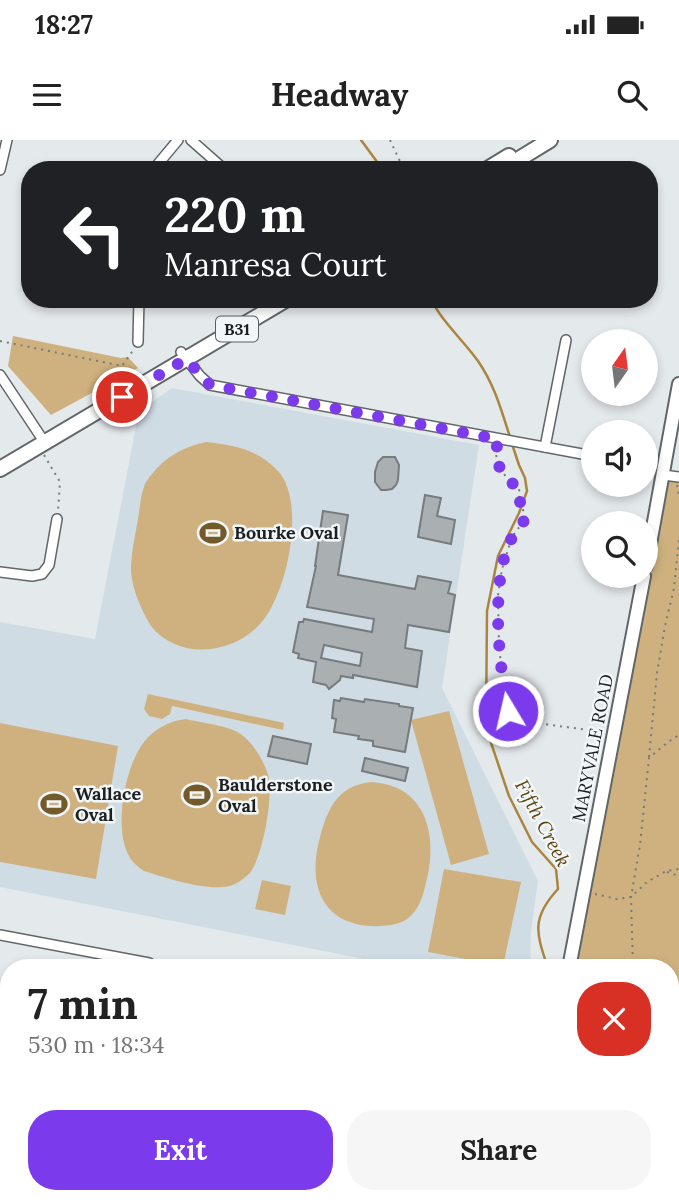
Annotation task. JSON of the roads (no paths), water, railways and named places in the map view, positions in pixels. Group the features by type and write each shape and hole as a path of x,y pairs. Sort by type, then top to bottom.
{"main road":[{"path":"500,161 534,140"},
{"path":"516,161 550,140"},
{"name":"B31","path":"183,356 255,308"},
{"name":"B31","path":"0,469 41,441 183,356 271,308"},
{"path":"656,511 679,384"},
{"name":"B31","path":"0,460 41,441"},
{"name":"MARYVALE ROAD","path":"571,959 642,588"}],"street":[{"path":"0,170 7,140"},
{"path":"159,161 178,140"},
{"path":"191,140 215,161"},
{"path":"138,342 139,308"},
{"path":"545,447 566,340"},
{"path":"183,356 210,385 581,454"},
{"path":"0,375 41,441"},
{"path":"663,475 679,477"},
{"path":"0,572 32,576 42,574 49,565 57,519"},
{"path":"0,935 123,959"}],"waterway":[{"name":"Fifth Creek","path":"361,140 376,161"},
{"name":"Fifth Creek","path":"437,308 484,370 510,437"},
{"name":"Fifth Creek","path":"512,444 527,491 498,556 487,611 486,728 509,796 532,842 556,869 558,889 543,909 538,926 545,959"}],"place":[{"name":"Bourke Oval","path":"213,533"},
{"name":"Baulderstone Oval","path":"197,795"},
{"name":"Wallace Oval","path":"54,804"}]}
